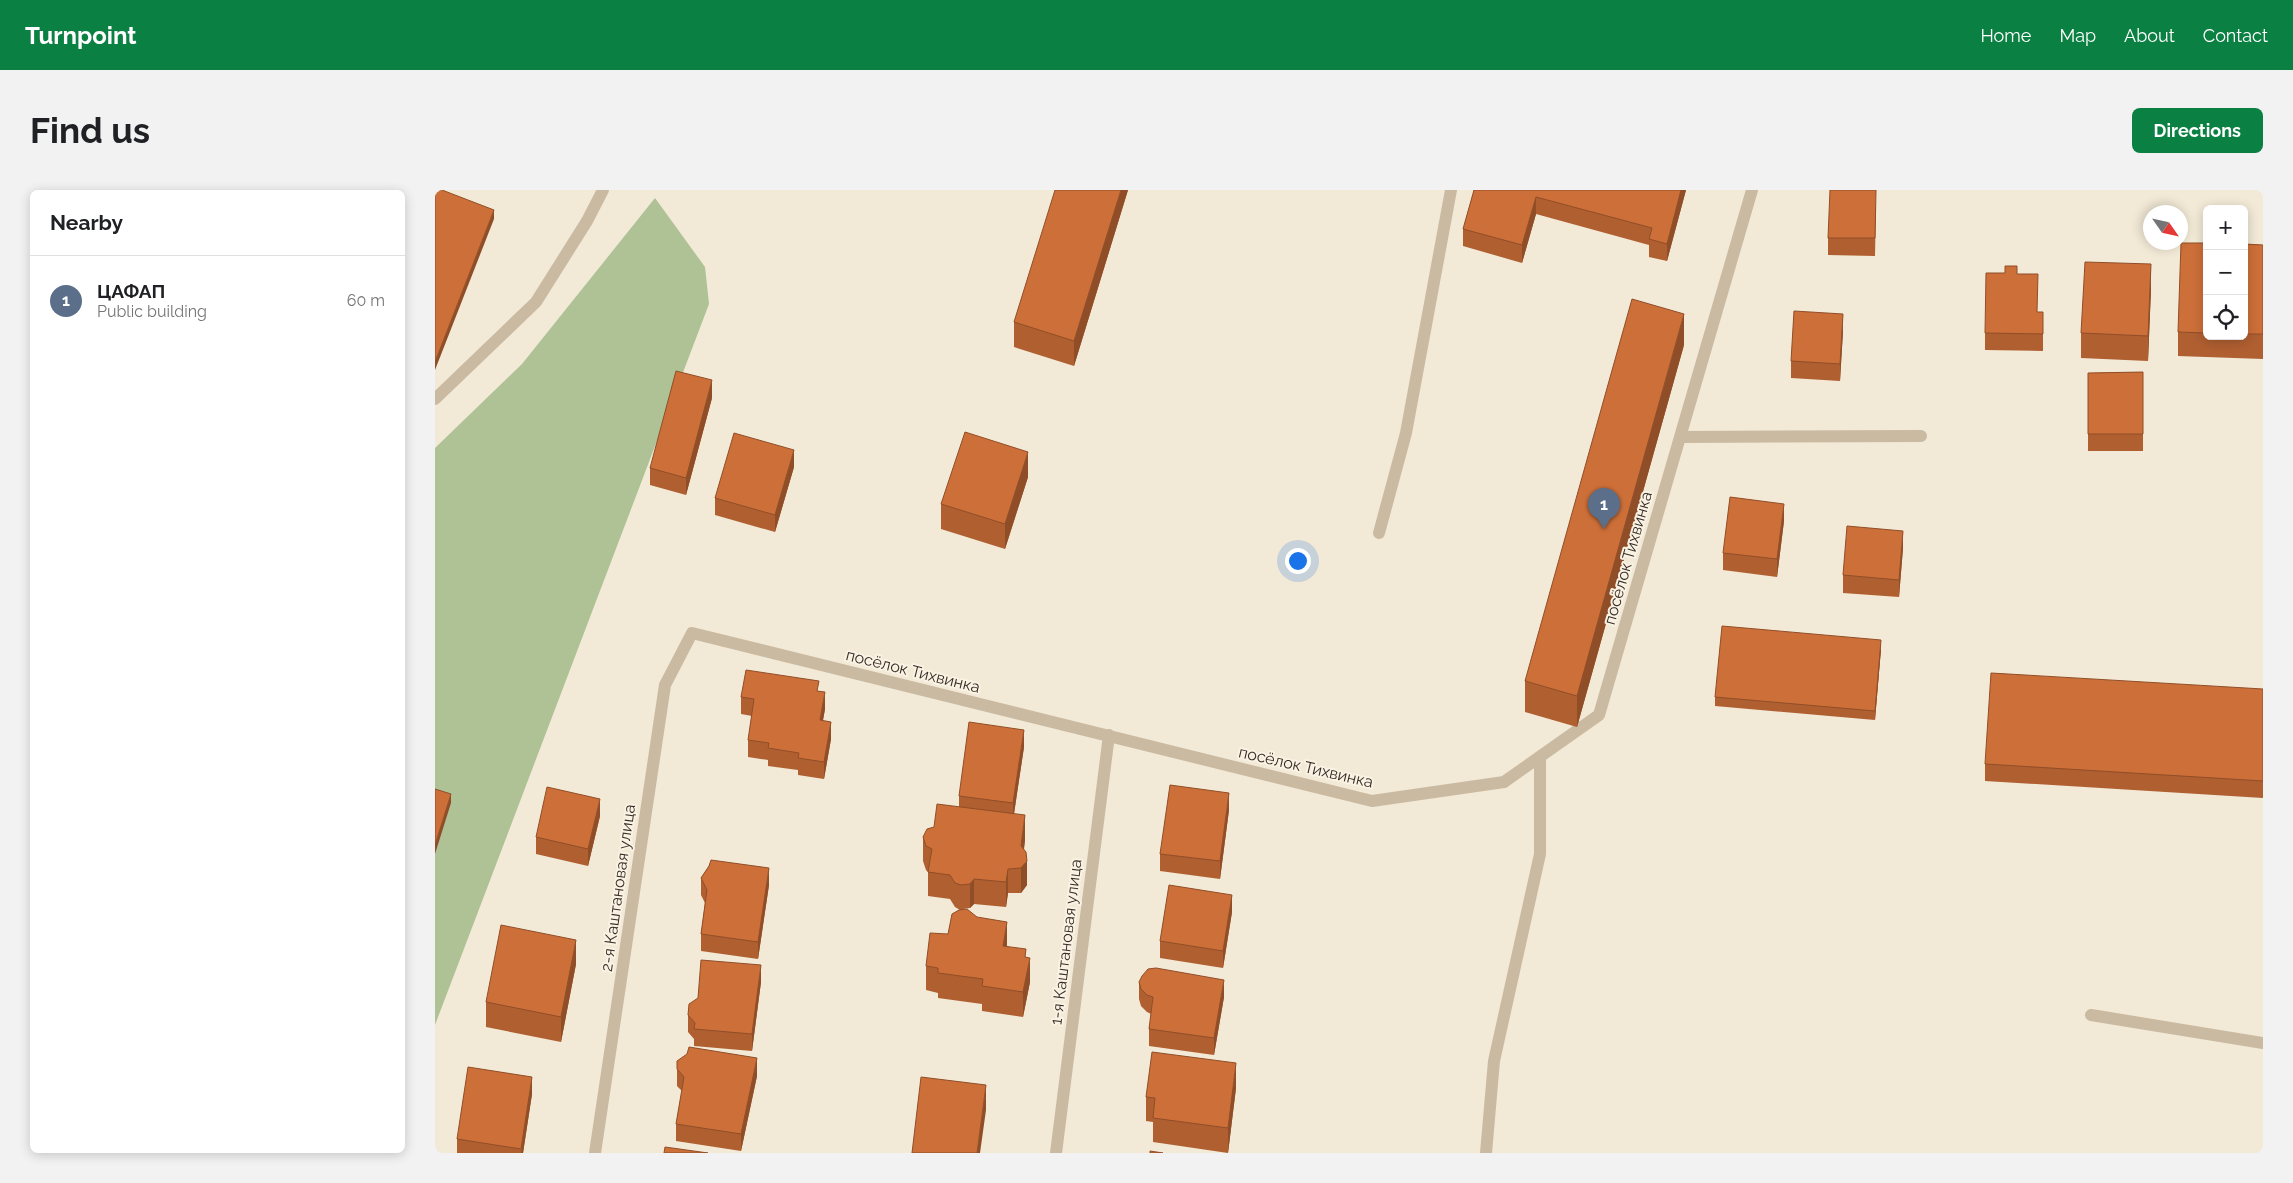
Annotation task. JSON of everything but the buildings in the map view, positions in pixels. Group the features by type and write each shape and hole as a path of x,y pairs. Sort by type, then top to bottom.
{"street":[{"path":"435,399 537,302 587,221 603,190"},
{"path":"1379,533 1406,433 1451,190"},
{"name":"посёлок Тихвинка","path":"692,633 1372,801 1504,782 1599,715 1752,190"},
{"path":"1681,437 1921,436"},
{"name":"2-я Каштановая улица","path":"595,1153 665,685 692,633"},
{"name":"1-я Каштановая улица","path":"1056,1153 1109,735"},
{"path":"1486,1153 1494,1060 1539,854 1540,757"},
{"path":"2091,1015 2263,1044"}],"green space":[{"path":"655,198 705,267 709,304 435,1025 435,448 522,364"}],"place":[{"name":"ЦАФАП","path":"1604,529"}]}
